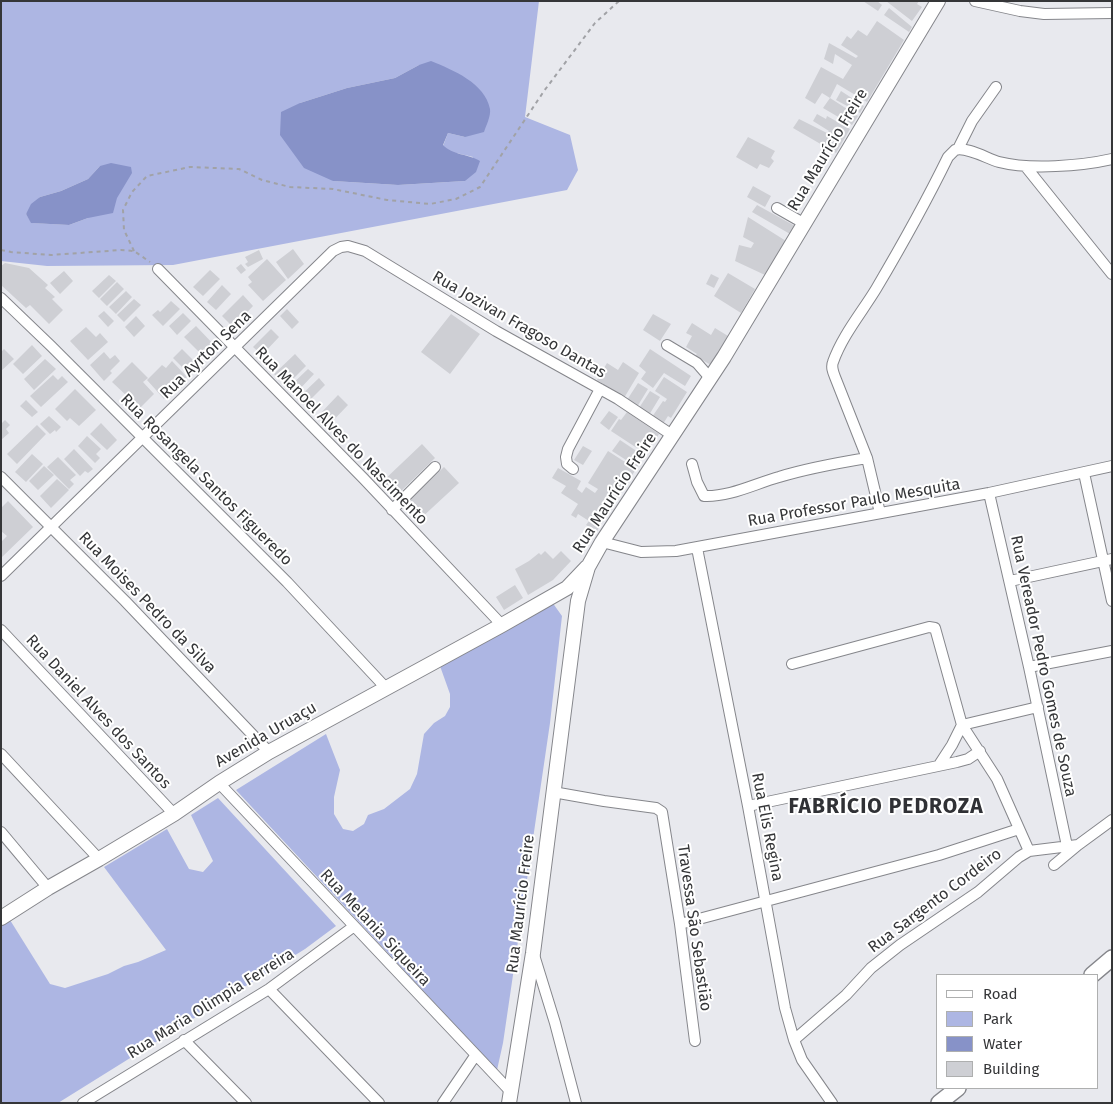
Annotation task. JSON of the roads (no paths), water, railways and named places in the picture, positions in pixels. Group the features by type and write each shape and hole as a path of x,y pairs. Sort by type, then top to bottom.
{"main road":[{"path":"1093,974 1112,958"},
{"path":"939,1103 957,1089"}],"street":[{"name":"Rua Maurício Freire","path":"510,1098 533,953 578,601 588,567 602,542 710,378 938,1"},
{"path":"975,1 1044,14 1112,13"},
{"path":"880,513 867,458 832,370 833,362 841,345 917,219 948,157 958,149 972,121 996,87"},
{"path":"958,149 1000,162 1026,167 1112,159"},
{"path":"1026,167 1112,274"},
{"path":"777,208 804,224"},
{"name":"Rua Ayrton Sena","path":"1,576 333,251 348,246"},
{"name":"Rua Jozivan Fragoso Dantas","path":"348,246 364,251 496,331 618,399 672,436"},
{"name":"Rua Manoel Alves do Nascimento","path":"158,269 502,625"},
{"name":"Rua Rosangela Santos Figueredo","path":"1,298 287,582 386,688"},
{"path":"667,345 697,363 710,378"},
{"path":"573,469 567,464 568,449 600,389"},
{"path":"692,464 697,482 704,496 718,496 821,466 867,458"},
{"name":"Rua Professor Paulo Mesquita","path":"602,542 641,552 676,551 989,493 1112,466"},
{"path":"392,510 435,467"},
{"path":"1084,473 1107,560 1112,602"},
{"name":"Rua Moises Pedro da Silva","path":"1,477 125,601 269,752"},
{"name":"Rua Vereador Pedro Gomes de Souza","path":"989,493 1038,707 1067,846"},
{"name":"Rua Elis Regina","path":"696,548 748,806 785,1008 802,1060 832,1103"},
{"path":"1010,581 1107,560"},
{"name":"Avenida Uruaçu","path":"1,918 174,814 269,752 567,588 588,567"},
{"path":"556,594 565,595 571,602 576,615"},
{"path":"792,664 929,627 934,628 962,725 997,779 1029,852"},
{"name":"Rua Daniel Alves dos Santos","path":"1,630 174,814"},
{"path":"1029,667 1112,651"},
{"path":"962,725 1038,707"},
{"path":"938,765 952,745 962,725"},
{"path":"748,806 968,758 980,751"},
{"path":"1,754 99,860"},
{"name":"Rua Melania Siqueira","path":"219,783 475,1056 510,1098"},
{"name":"Travessa São Sebastião","path":"553,792 604,802 659,809 662,812 680,924 695,1041"},
{"path":"1054,864 1112,820"},
{"path":"680,924 939,855 1019,829"},
{"path":"1,832 48,888"},
{"name":"Rua Sargento Cordeiro","path":"794,1040 846,996 872,968 900,945 978,892 1006,867 1029,852 1078,845"},
{"name":"Rua Maria Olimpia Ferreira","path":"83,1103 268,989 353,927"},
{"path":"533,953 555,1023 576,1103"},
{"path":"268,989 379,1103"},
{"path":"184,1040 246,1103"},
{"path":"443,1103 475,1056"}],"water":[{"path":"431,61 458,73 475,85 487,100 490,109 484,132 465,137 448,133 443,145 451,151 480,161 476,172 465,181 398,185 333,181 304,168 280,135 281,112 300,103 347,88 395,78 419,65"},
{"path":"111,163 131,167 132,173 117,198 113,213 88,218 69,225 31,223 26,214 31,204 40,197 61,191 88,179 100,166"}],"district":[{"name":"FABRÍCIO PEDROZA","path":"886,807"}]}
